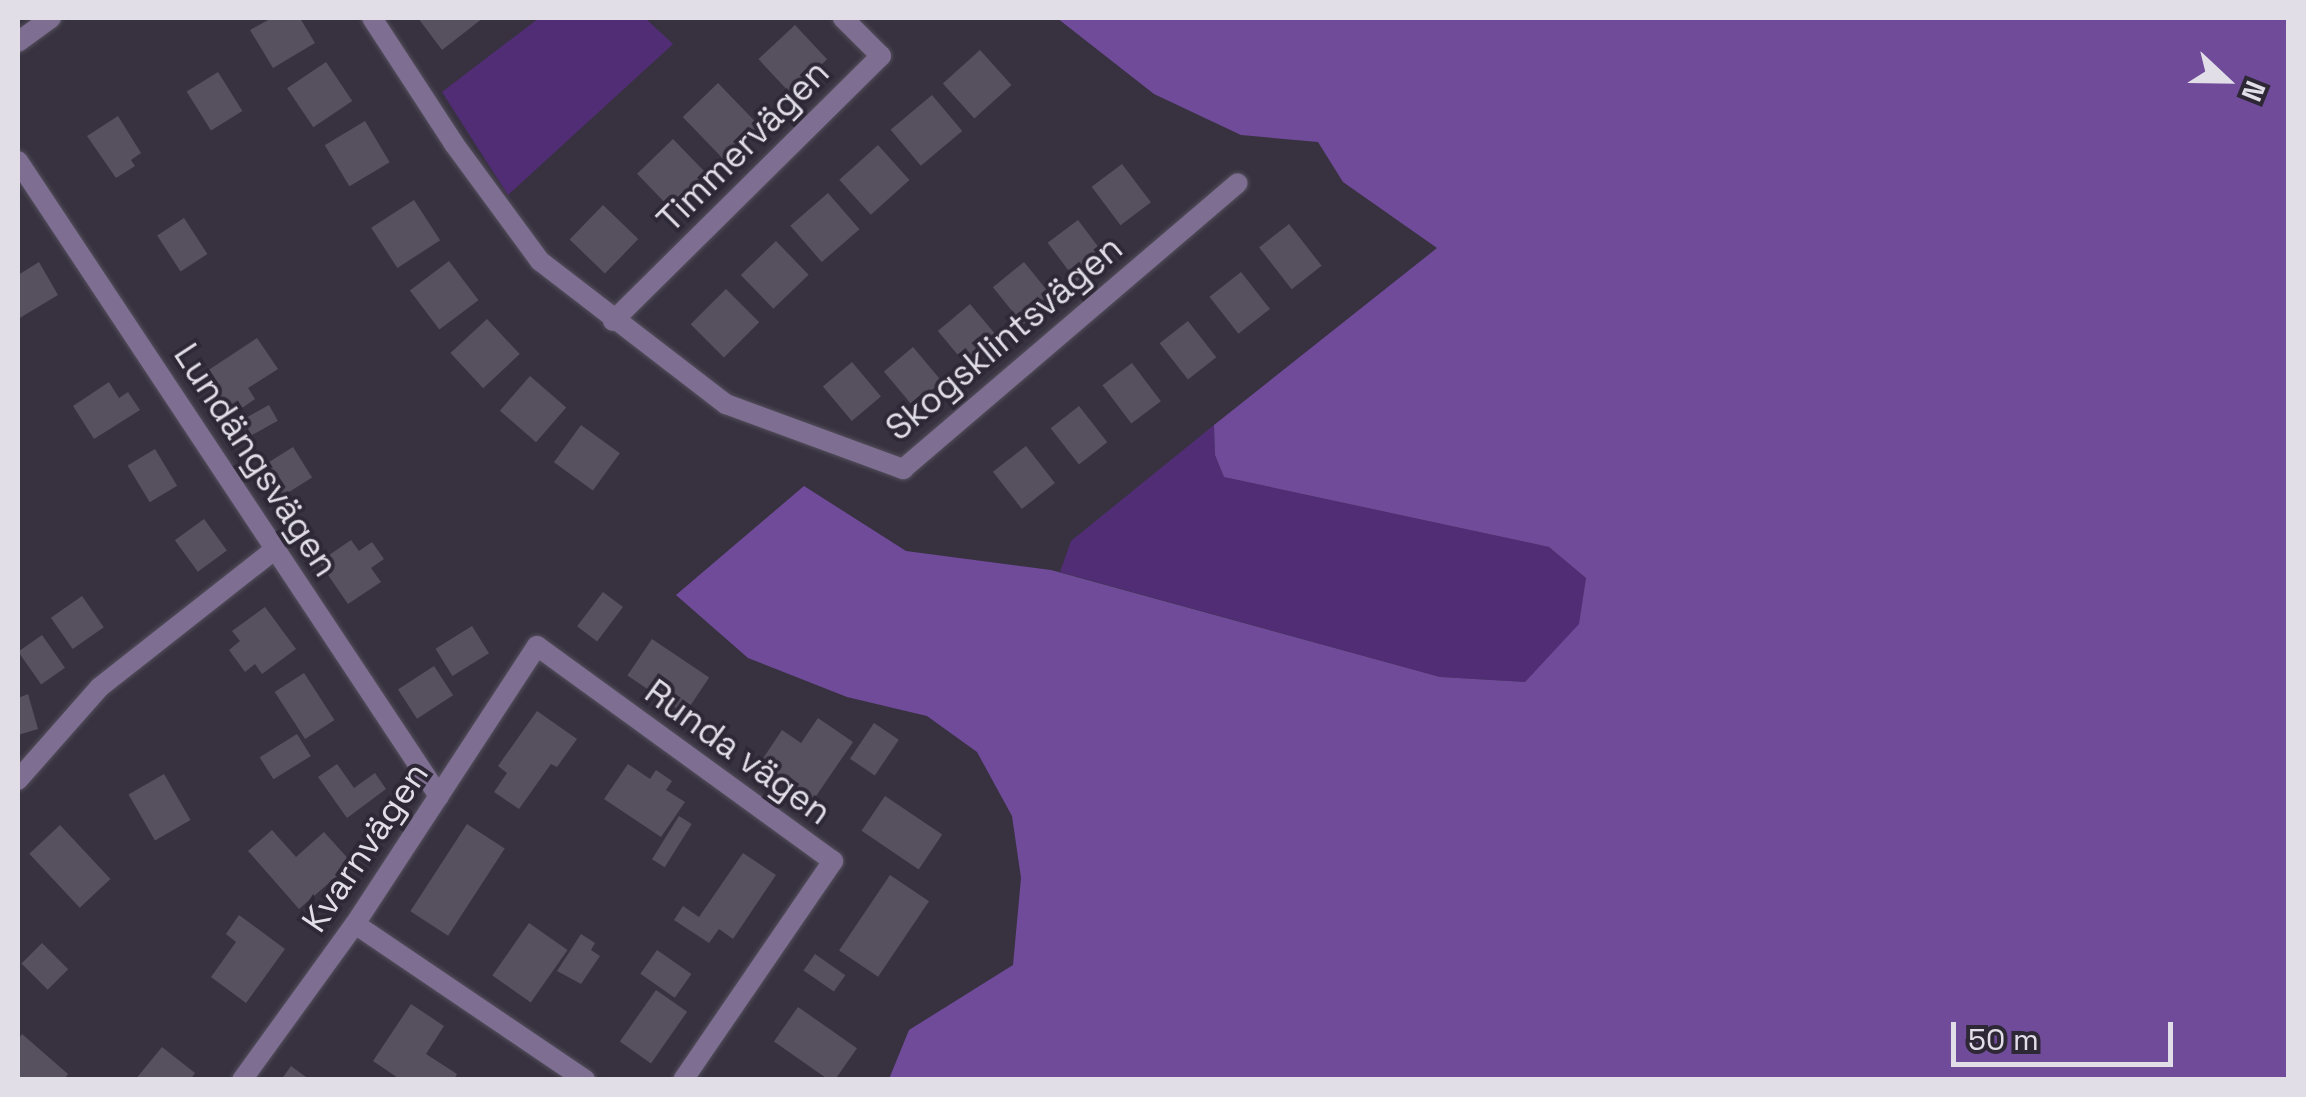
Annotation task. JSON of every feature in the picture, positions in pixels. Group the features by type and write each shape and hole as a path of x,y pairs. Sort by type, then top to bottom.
{"street":[{"path":"18,42 51,18"},
{"name":"Skogsklintsvägen","path":"372,18 454,144 540,261 726,404 903,470 1238,184"},
{"name":"Timmervägen","path":"613,320 881,56 842,18"},
{"name":"Lundängsvägen","path":"18,161 110,293 274,550 439,796"},
{"path":"18,780 100,688 274,550"},
{"name":"Kvarnvägen","path":"242,1080 355,924 537,646"},
{"name":"Runda vägen","path":"537,646 833,861 682,1080"},
{"path":"355,924 585,1080"}],"shaded area":[{"path":"539,18 645,18 673,44 508,195 442,92"},
{"path":"1057,18 2288,18 2288,1079 889,1079 909,1030 1013,965 1021,878 1012,816 977,752 927,716 847,697 748,658 676,595 804,486 906,551 1051,570 1440,677 1525,682 1579,624 1586,578 1549,547 1224,477 1215,455 1214,425 1437,248 1343,182 1318,142 1241,135 1154,94"},
{"path":"1214,425 1215,455 1224,477 1549,547 1586,578 1579,625 1525,682 1440,677 1060,572 1071,541"}],"building":[{"path":"272,18 300,18 315,43 273,68 250,30"},
{"path":"418,18 483,18 442,50"},
{"path":"795,25 827,59 790,93 758,59"},
{"path":"980,50 1011,85 974,118 943,83"},
{"path":"326,62 352,101 313,127 287,88"},
{"path":"218,72 242,111 211,131 187,92"},
{"path":"718,83 759,125 724,159 683,117"},
{"path":"932,95 962,131 921,166 891,130"},
{"path":"118,116 141,153 131,160 135,166 116,178 87,136"},
{"path":"365,121 390,162 349,186 325,145"},
{"path":"673,139 706,173 670,208 637,174"},
{"path":"878,145 909,180 871,215 839,180"},
{"path":"1122,164 1151,202 1121,225 1092,187"},
{"path":"828,193 859,229 822,262 790,226"},
{"path":"414,200 440,240 397,268 371,228"},
{"path":"603,205 638,239 605,274 570,240"},
{"path":"184,218 207,254 181,271 157,235"},
{"path":"1078,220 1107,258 1077,281 1048,243"},
{"path":"1289,224 1322,266 1292,289 1259,247"},
{"path":"776,241 809,275 773,309 741,275"},
{"path":"449,261 478,300 439,330 410,290"},
{"path":"39,262 58,295 18,319 18,275"},
{"path":"1024,262 1054,299 1023,324 993,287"},
{"path":"1241,272 1270,309 1238,334 1209,297"},
{"path":"726,289 759,322 724,358 691,324"},
{"path":"970,304 999,338 967,365 938,331"},
{"path":"487,319 520,354 483,388 450,353"},
{"path":"1188,321 1216,357 1188,379 1160,343"},
{"path":"257,338 278,369 248,388 255,399 229,417 201,375"},
{"path":"913,347 942,381 913,406 884,371"},
{"path":"852,362 881,396 852,421 823,386"},
{"path":"1132,363 1161,401 1131,424 1102,385"},
{"path":"530,376 566,407 536,442 500,411"},
{"path":"109,382 119,398 128,392 140,410 94,439 73,406"},
{"path":"269,405 278,421 247,438 238,422"},
{"path":"1079,406 1107,442 1079,464 1051,428"},
{"path":"581,425 620,453 593,490 554,462"},
{"path":"1026,446 1055,483 1022,509 993,472"},
{"path":"293,447 312,478 280,498 261,467"},
{"path":"155,449 177,486 150,502 128,465"},
{"path":"204,519 227,551 198,572 175,540"},
{"path":"351,540 359,551 372,542 384,559 371,568 381,582 348,604 319,562"},
{"path":"603,592 623,607 597,641 577,626"},
{"path":"82,596 104,627 73,649 51,618"},
{"path":"265,607 296,649 262,674 255,664 245,672 229,650 240,641 232,631"},
{"path":"472,626 489,653 452,676 436,649"},
{"path":"42,635 65,668 41,684 18,652"},
{"path":"652,639 709,678 685,714 627,675"},
{"path":"434,666 453,695 417,719 398,689"},
{"path":"304,673 334,720 305,739 275,692"},
{"path":"28,694 38,729 18,735 18,698"},
{"path":"537,711 577,739 557,767 551,764 519,809 494,792 507,773 498,766"},
{"path":"818,718 853,742 812,802 758,766 782,730 801,743"},
{"path":"874,723 899,740 875,775 850,759"},
{"path":"297,734 311,756 273,779 260,757"},
{"path":"337,764 354,788 375,773 386,789 347,818 318,777"},
{"path":"628,764 650,779 656,770 672,781 666,790 685,802 661,837 604,799"},
{"path":"164,774 190,820 155,840 128,794"},
{"path":"885,796 942,835 919,869 862,831"},
{"path":"679,816 692,824 665,867 652,859"},
{"path":"467,824 505,849 448,936 410,911"},
{"path":"60,825 110,879 80,908 29,854"},
{"path":"272,830 296,857 324,832 352,863 299,909 248,851"},
{"path":"743,853 776,875 733,939 719,929 709,943 674,920 683,906 699,917"},
{"path":"890,875 929,901 878,977 839,950"},
{"path":"239,915 285,949 246,1003 211,977 236,942 226,934"},
{"path":"529,923 568,950 531,1002 492,975"},
{"path":"581,934 595,943 591,950 600,956 581,984 557,971"},
{"path":"42,943 68,969 48,990 21,964"},
{"path":"657,950 691,974 675,998 640,974"},
{"path":"815,954 845,975 834,992 804,970"},
{"path":"656,990 687,1012 651,1063 620,1042"},
{"path":"411,1004 444,1026 426,1054 457,1074 454,1080 401,1080 373,1061"},
{"path":"798,1007 857,1048 835,1080 829,1080 774,1041"},
{"path":"22,1034 68,1074 64,1080 18,1080 18,1040"},
{"path":"162,1047 195,1073 190,1080 135,1080"},
{"path":"291,1066 310,1080 281,1080"}]}
